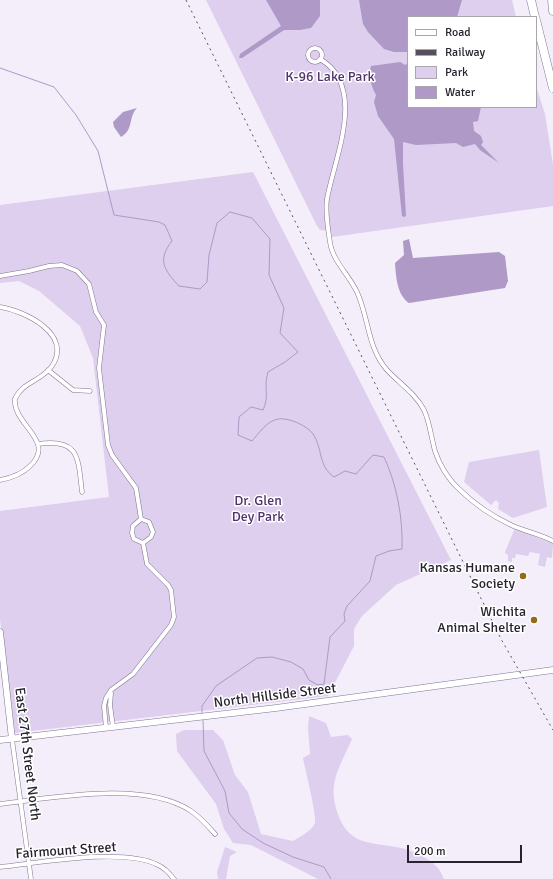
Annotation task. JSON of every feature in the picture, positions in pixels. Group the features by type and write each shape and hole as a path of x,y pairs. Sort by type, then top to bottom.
{"highway":[{"path":"531,0 535,16"},
{"path":"552,0 553,11"},
{"path":"537,22 553,88"}],"main road":[{"name":"East 27th Street North","path":"0,632 3,681 12,739"},
{"name":"North Hillside Street","path":"0,740 188,719 553,670"}],"street":[{"path":"320,59 334,70 339,79 346,112 342,139 326,201 330,243 333,254 356,292 370,339 378,357 387,370 412,393 424,409 438,458 449,478 459,489 492,515 511,525 553,541"},
{"path":"0,276 49,266 62,265 77,271 89,284 92,290 96,312 104,325 99,368 108,445 112,455 136,488 141,519"},
{"path":"0,307 30,317 49,332 55,342 57,351 55,360 48,370 21,388 15,399 17,414 35,437 38,444 39,453 31,465 21,473 0,480"},
{"path":"48,370 73,390 90,391"},
{"path":"38,444 56,442 71,448 78,461 82,492"},
{"path":"141,519 133,526 132,533 134,539 143,543"},
{"path":"141,519 149,522 153,532 151,537 143,543"},
{"path":"109,728 104,706 106,698 112,690 132,674 171,625 174,617 171,590 164,579 147,564 143,543"},
{"name":"East 27th Street North","path":"12,739 31,879"},
{"path":"0,804 81,795 156,797 190,811 216,834"},
{"name":"Fairmount Street","path":"0,867 88,857 135,859 158,865 174,879"}],"green space":[{"name":"K-96 Lake Park","path":"206,0 512,0 516,16 407,16 407,108 537,108 537,89 545,114 553,165 553,206 332,237 331,231 320,230"},
{"name":"Dr. Glen Dey Park","path":"253,172 451,560 396,585 362,616 354,629 354,646 328,696 15,733 0,619 0,511 109,497 93,358 80,326 39,291 19,281 0,283 0,205"},
{"path":"539,450 547,507 513,518 498,509 499,503 496,500 491,505 464,482 469,462"},
{"path":"515,528 553,544 552,558 547,557 545,567 538,565 540,554 530,552 528,556 516,554 515,558 512,558 512,562 508,561 508,555 505,552"},
{"path":"309,716 326,723 331,737 348,735 352,739 339,768 334,786 335,805 344,827 350,834 365,842 405,849 420,855 437,867 444,879 318,879 251,845 233,843 224,829 216,804 177,751 176,734 184,730 213,730 223,740 235,775 248,792 261,834 293,841 308,831 315,823 313,802 303,758 310,754 308,728"},
{"path":"225,847 237,852 230,856 226,879 218,879 217,872"}],"water":[{"path":"266,0 320,0 320,16 311,28 284,30 242,58 239,58 240,54 281,26"},
{"path":"359,0 462,0 457,16 407,16 407,52 394,52 384,49 368,32 363,24"},
{"path":"400,62 405,65 407,64 407,108 481,108 478,121 473,122 474,131 481,136 483,142 481,145 499,163 480,150 475,144 463,147 456,143 416,145 403,142 406,216 402,216 394,139 378,116 374,102 376,95 371,85 371,66"},
{"path":"137,108 134,112 128,131 121,137 114,127 113,122 123,112"},
{"path":"409,239 413,258 499,252 505,256 508,281 505,288 409,303 405,300 400,291 395,263 404,255 403,241"}],"waterway":[{"path":"0,68 54,87 76,115 98,151 114,215 159,222 165,225 172,241 167,248 164,265 169,275 179,286 200,289 207,282 209,255 217,223 230,212 252,218 270,239 269,275 284,308 280,333 298,352 268,372 266,383 266,400 263,410 251,407 239,417 238,435 252,441 270,422 278,419 287,419 302,425 313,434 325,468 334,477 345,471 356,474 373,455 384,457 396,490 400,514 402,549 389,551 376,556 370,581 347,606 344,614 345,621 330,637 324,684 318,685 309,680 303,669 291,662 272,657 257,658 216,686 202,706 202,715"},
{"path":"203,720 204,751 225,791 229,813 242,829 263,843 293,857 324,867 331,879"}],"railway":[{"path":"186,0 501,639 553,730"}],"place":[{"name":"Kansas Humane Society","path":"523,576"},
{"name":"Wichita Animal Shelter","path":"534,620"}]}
